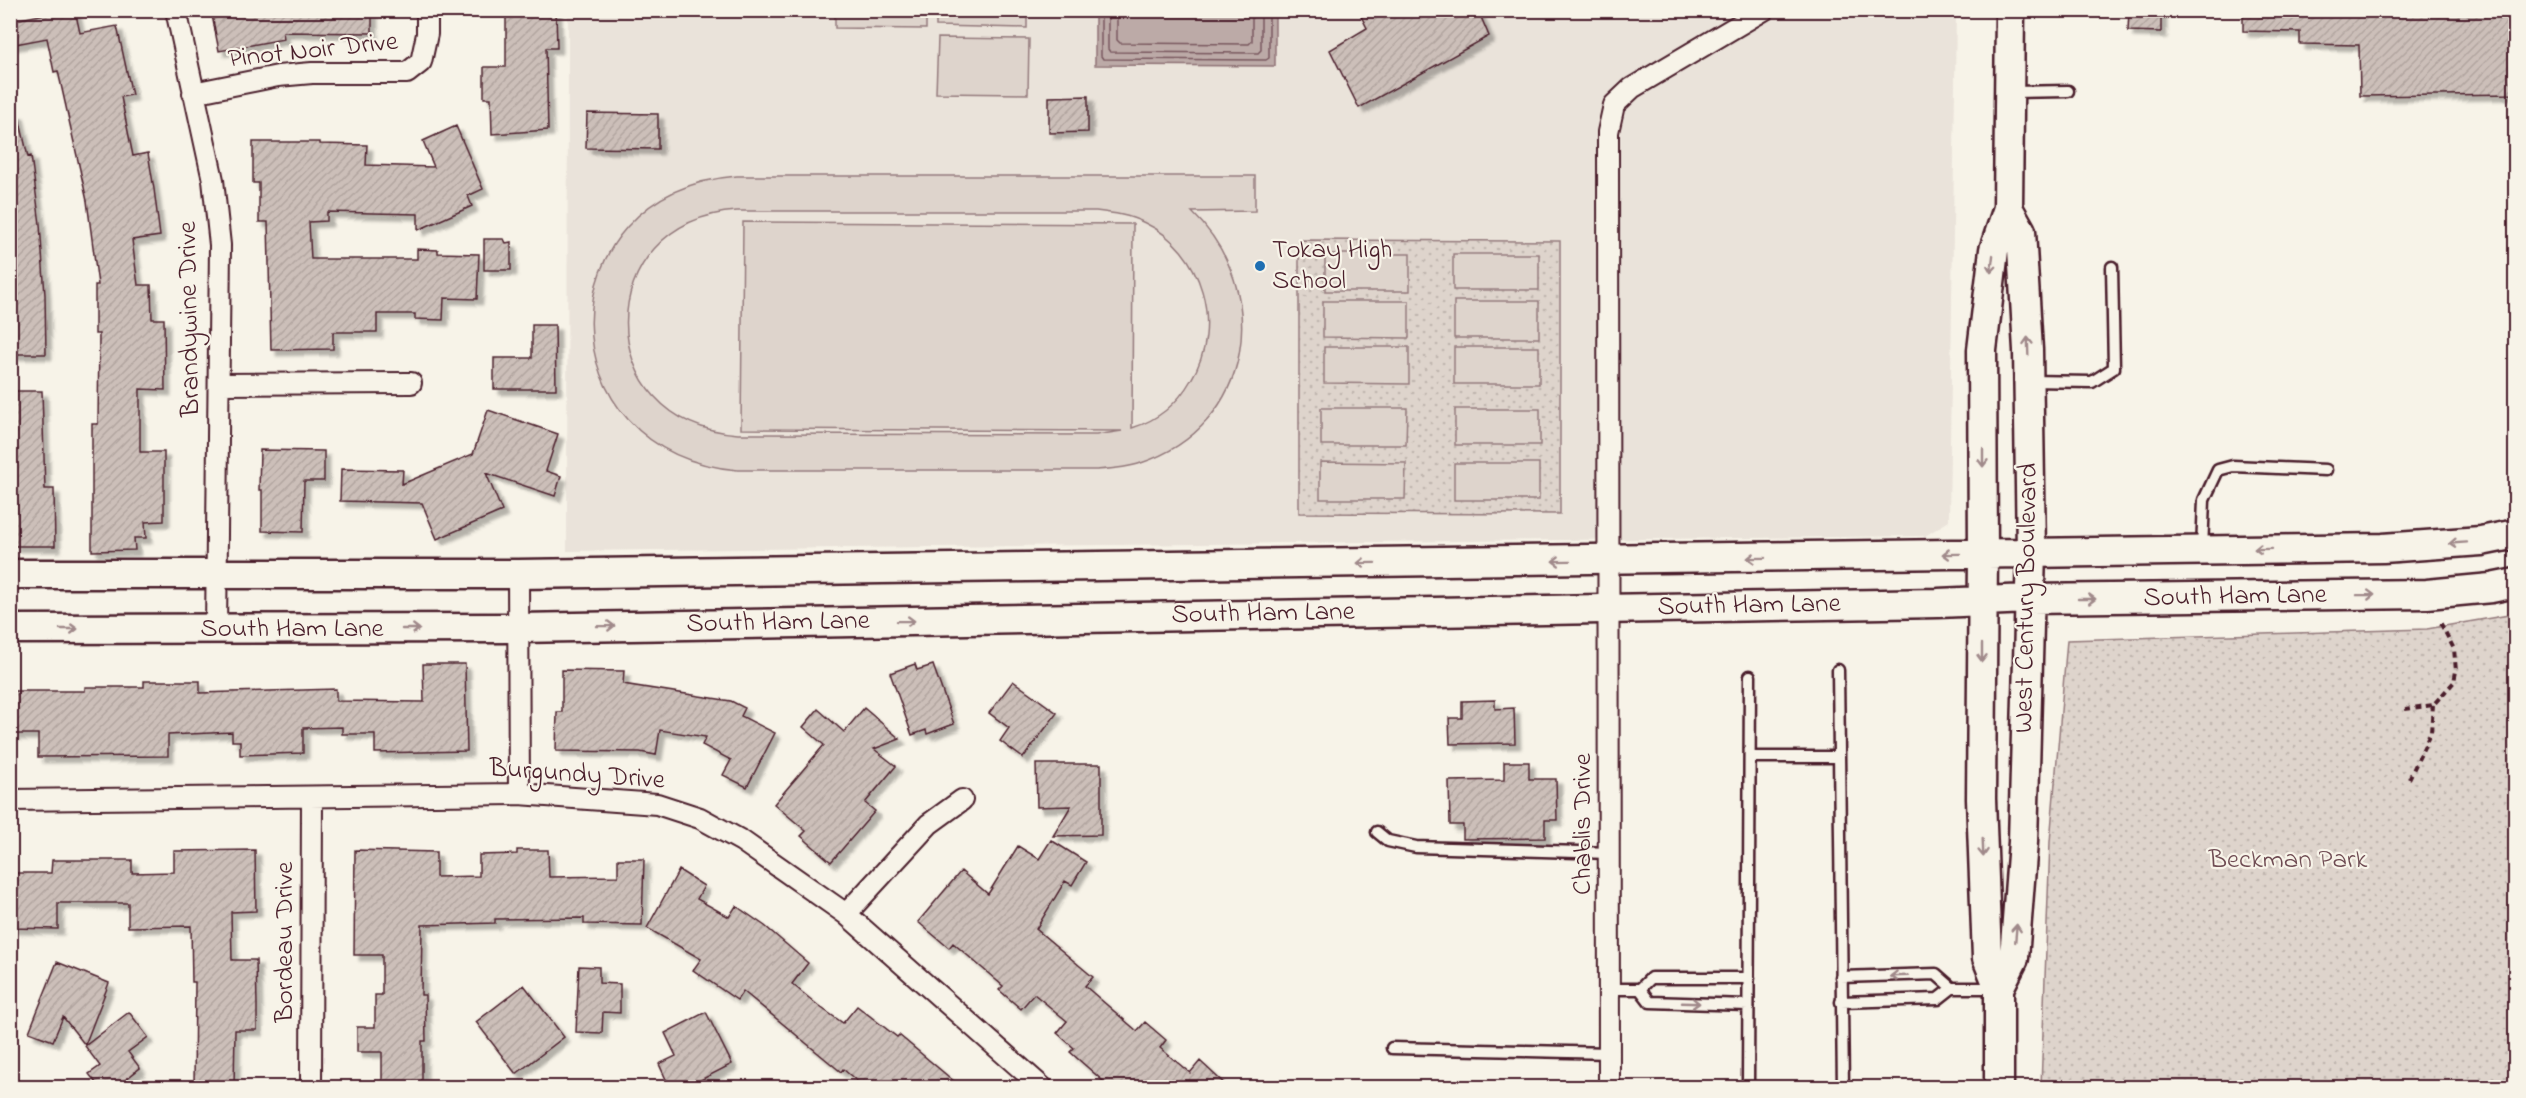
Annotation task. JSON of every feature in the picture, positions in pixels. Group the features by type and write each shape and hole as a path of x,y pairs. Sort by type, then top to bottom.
{"main road":[{"name":"West Century Boulevard","path":"1999,1088 1999,988 1987,958 1981,799 1982,350 1994,250 2008,208 2010,10"},
{"name":"West Century Boulevard","path":"1999,988 2014,957 2024,842 2031,552 2029,381 2021,231 2008,208"},
{"name":"South Ham Lane","path":"10,574 518,574 2383,548 2481,541 2516,534"},
{"name":"South Ham Lane","path":"10,629 519,628 2029,599 2427,594 2491,588 2516,583"}],"street":[{"name":"Brandywine Drive","path":"176,10 213,180 220,245 216,630"},
{"name":"Pinot Noir Drive","path":"194,93 278,76 312,73 407,73 421,62 427,34 427,10"},
{"path":"1610,560 1608,132 1614,105 1632,88 1764,10"},
{"path":"219,384 411,383"},
{"name":"Chablis Drive","path":"1610,560 1610,1088"},
{"path":"518,574 519,794"},
{"name":"Burgundy Drive","path":"10,800 519,794 657,804 700,818 742,841 846,914 1023,1080 1043,1088"},
{"name":"Bordeau Drive","path":"311,1088 312,797"},
{"path":"846,914 929,824 962,800"}],"lane":[{"path":"2010,92 2068,91"},
{"path":"2029,381 2092,382 2114,368 2112,267"},
{"path":"2202,550 2204,500 2218,470 2233,466 2326,470"},
{"path":"1838,670 1843,1088"},
{"path":"1748,1088 1750,676"},
{"path":"1750,757 1838,757"},
{"path":"1377,832 1388,841 1416,847 1610,853"},
{"path":"1841,977 1936,974 1953,988"},
{"path":"1610,989 1641,989 1651,978 1749,978"},
{"path":"1841,1002 1938,999 1953,988 1999,988"},
{"path":"1641,989 1650,1002 1748,1005"},
{"path":"1392,1048 1610,1053"}],"path":[{"path":"2409,779 2431,732 2433,705 2454,682 2456,671 2454,649 2440,622"},
{"path":"2405,709 2433,705"}],"shaded area":[{"name":"Tokay High School","path":"568,11 1956,11 1949,521 1925,536 567,551"}],"green space":[{"path":"835,11 926,11 926,29 835,28"},
{"path":"936,11 1027,11 1027,28 936,26"},
{"path":"938,38 1029,39 1028,94 936,93"},
{"path":"737,176 1255,176 1255,211 1192,212 1218,244 1234,279 1241,316 1239,353 1228,388 1208,419 1179,445 1141,463 1125,467 1096,470 738,470 674,453 628,420 601,374 591,323 600,272 627,226 673,193","holes":["737,211 1096,211 1133,218 1165,235 1181,251 1194,270 1202,291 1206,314 1206,336 1201,359 1186,388 1166,410 1132,428 1133,224 743,222 741,429 1122,431 1096,435 738,434 689,422 654,396 633,362 626,322 633,283 654,249 689,223"]},
{"path":"1299,240 1560,241 1560,514 1299,513"},
{"path":"1325,254 1410,254 1410,291 1325,291"},
{"path":"1453,254 1539,254 1539,290 1453,290"},
{"path":"1323,301 1409,301 1409,338 1323,337"},
{"path":"1454,301 1539,301 1539,338 1454,338"},
{"path":"1324,347 1409,347 1409,384 1324,383"},
{"path":"1454,347 1539,347 1539,384 1454,384"},
{"path":"1321,408 1407,408 1406,445 1321,445"},
{"path":"1455,409 1540,409 1540,445 1455,445"},
{"path":"1320,462 1406,463 1405,499 1320,499"},
{"path":"1454,463 1539,463 1539,500 1454,500"},
{"name":"Beckman Park","path":"2515,614 2515,1087 2041,1087 2050,842 2067,640 2427,629"}],"water":[{"path":"1095,11 1275,11 1275,66 1095,65"}],"building":[{"path":"75,10 80,33 117,26 132,95 121,97 133,156 148,153 154,189 160,236 132,240 138,285 151,285 152,319 164,319 165,390 140,389 140,452 164,452 164,521 145,522 146,538 134,538 135,550 92,551 92,424 98,424 99,334 95,334 95,285 98,285 87,201 58,71 54,72 47,38 10,45 10,21"},
{"path":"211,10 372,10 372,33 283,32 284,39 219,51"},
{"path":"506,10 556,10 557,48 546,48 548,130 492,134 491,98 484,98 484,67 506,67"},
{"path":"1358,10 1478,10 1489,36 1359,108 1330,50 1367,28"},
{"path":"2129,10 2161,10 2161,32 2128,31"},
{"path":"2243,10 2516,10 2516,94 2360,96 2359,45 2300,44 2300,32 2243,31"},
{"path":"1088,96 1088,132 1049,133 1049,97"},
{"path":"18,113 28,157 31,156 40,224 46,354 10,354 10,114"},
{"path":"587,113 658,114 658,149 586,148"},
{"path":"456,126 483,189 468,196 472,206 418,230 418,214 327,212 327,221 309,222 311,259 417,259 417,249 438,250 438,253 479,254 477,299 444,298 443,320 415,319 415,314 377,314 377,332 333,332 333,349 271,350 268,222 259,222 259,183 253,183 253,142 367,145 366,165 434,167 423,141"},
{"path":"484,239 504,239 506,243 511,242 511,270 484,270"},
{"path":"532,325 555,325 556,389 494,389 494,358 532,358"},
{"path":"10,391 42,391 45,489 54,489 55,546 13,546 13,519 10,519"},
{"path":"488,410 558,434 546,471 561,476 555,496 486,473 502,511 437,539 422,503 340,501 341,469 403,470 402,484 473,454"},
{"path":"260,450 324,451 324,481 304,481 303,532 262,531 262,490 259,490"},
{"path":"423,664 465,664 467,751 375,753 375,734 342,734 342,727 303,728 303,753 240,755 240,741 232,741 232,732 168,735 168,756 38,757 38,734 10,734 10,691 85,691 85,687 144,687 144,681 200,681 200,693 336,689 336,701 424,702"},
{"path":"915,664 917,670 933,665 954,724 927,734 926,730 912,735 890,673"},
{"path":"562,670 624,671 623,684 731,701 745,708 741,716 775,733 747,787 723,775 731,760 702,745 706,737 660,730 656,755 640,752 556,751 557,712 562,712"},
{"path":"1013,681 1057,713 1023,758 1000,741 1009,728 989,713"},
{"path":"1495,700 1495,709 1514,708 1515,743 1450,744 1449,718 1462,718 1462,701"},
{"path":"864,708 900,739 874,749 896,766 865,803 875,811 831,862 801,836 806,831 774,804 824,745 803,727 818,709 844,732"},
{"path":"1504,762 1529,762 1529,779 1556,779 1557,820 1545,820 1545,838 1463,839 1463,825 1450,825 1449,781 1504,780"},
{"path":"1036,764 1101,764 1101,835 1053,836 1071,806 1037,807"},
{"path":"1051,840 1086,862 1072,885 1065,881 1036,929 1093,977 1085,986 1137,1031 1145,1022 1166,1040 1160,1048 1190,1073 1200,1061 1229,1088 1111,1088 1070,1052 1074,1048 1057,1033 1067,1021 1034,994 1021,1009 999,990 1003,986 953,943 949,948 918,922 961,871 988,894 1018,846 1039,859"},
{"path":"255,850 256,911 231,912 232,960 256,960 257,1005 257,1030 235,1030 234,1088 194,1088 195,982 192,982 191,926 128,927 128,903 58,903 58,929 10,928 10,873 51,873 52,860 132,860 132,873 174,872 174,851"},
{"path":"355,850 436,852 436,877 479,876 479,855 517,854 517,850 548,850 549,877 618,876 618,859 644,859 642,925 584,924 584,918 495,919 495,923 422,925 421,995 425,995 426,1041 422,1041 422,1088 382,1088 382,1052 357,1052 357,1027 375,1027 375,995 382,995 382,955 354,955"},
{"path":"679,870 704,886 697,899 729,917 736,906 765,926 808,963 792,984 820,1007 843,1023 857,1006 897,1037 899,1035 962,1088 865,1088 843,1069 841,1072 743,991 737,1000 693,970 701,959 647,928"},
{"path":"57,962 109,983 85,1045 63,1017 53,1041 29,1032"},
{"path":"579,966 599,967 599,983 620,984 620,1013 603,1012 602,1033 576,1032"},
{"path":"524,985 564,1037 516,1074 476,1022"},
{"path":"129,1012 148,1037 128,1052 140,1068 115,1088 100,1088 89,1074 100,1066 85,1046"},
{"path":"706,1012 732,1064 685,1088 670,1088 659,1064 676,1056 665,1033"}],"place":[{"name":"Tokay High School","path":"1260,266"}]}
